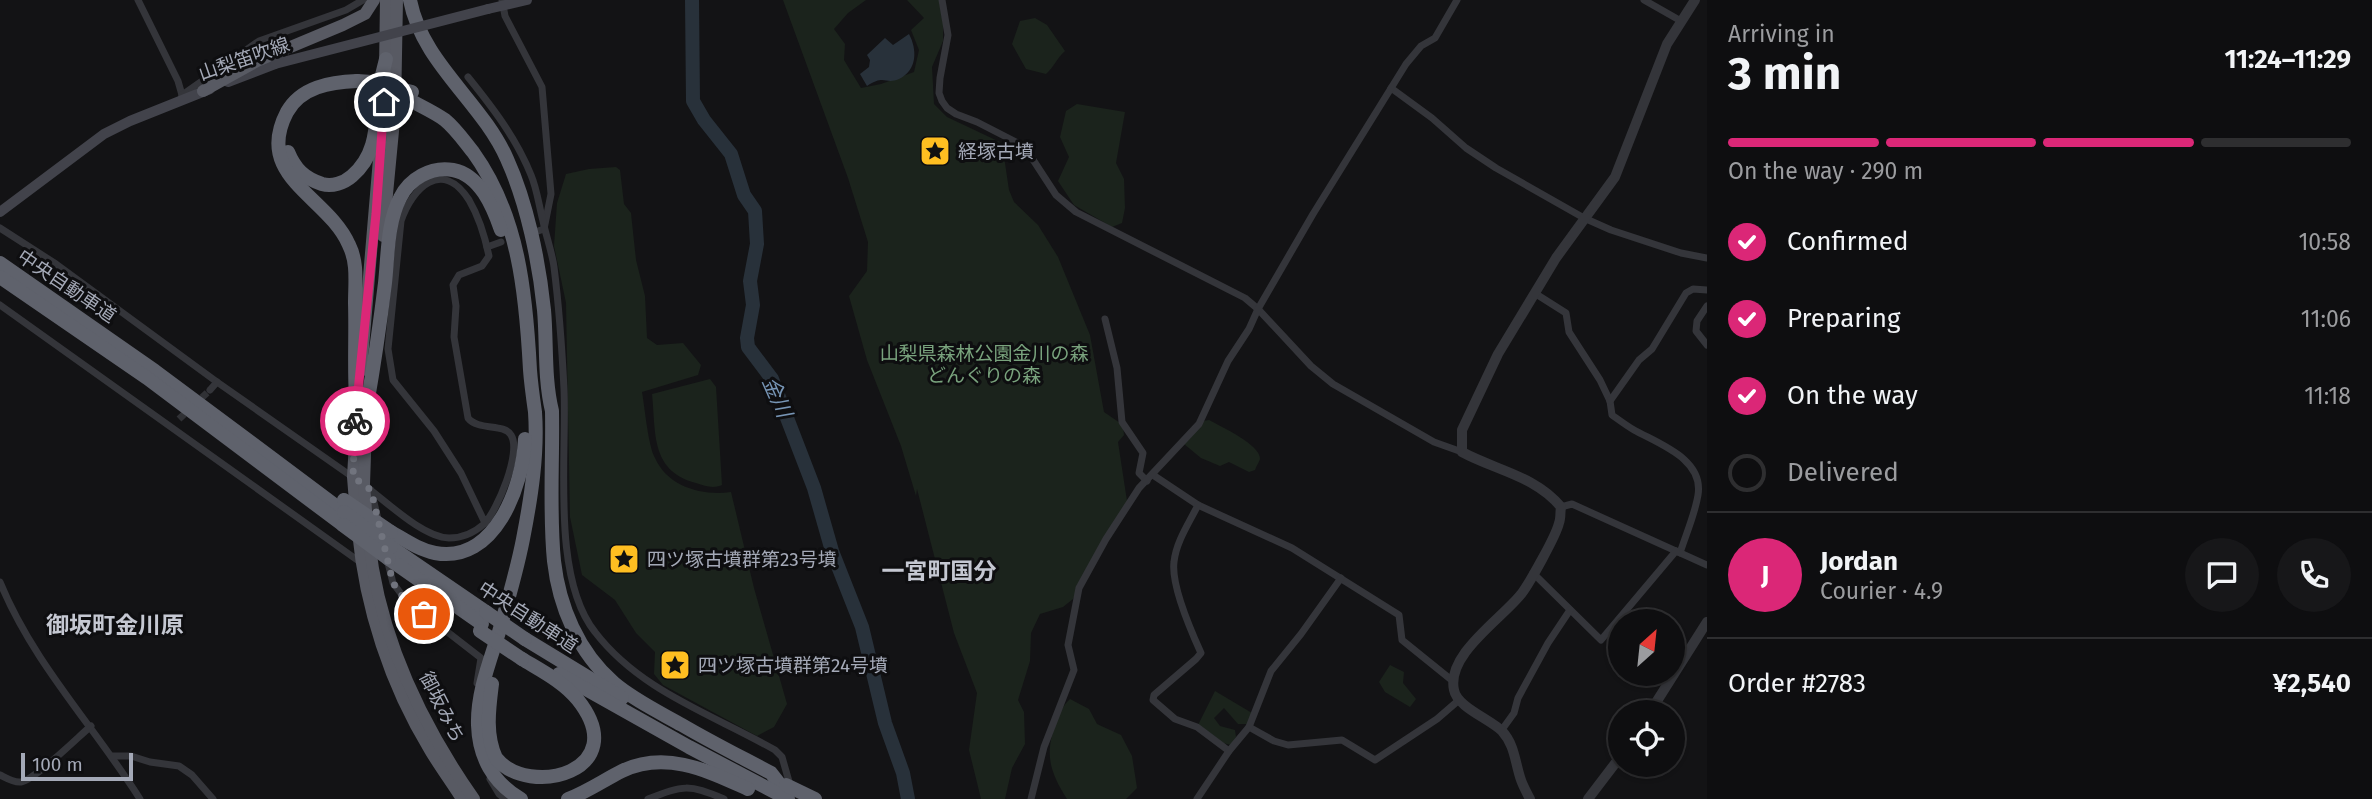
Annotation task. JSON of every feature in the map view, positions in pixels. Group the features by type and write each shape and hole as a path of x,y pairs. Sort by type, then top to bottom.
{"highway":[{"path":"203,91 257,61 365,14 374,0"},
{"name":"御坂みち","path":"386,0 386,59 380,163 361,370 361,562 371,609 400,691 430,750 463,799"},
{"name":"御坂みち","path":"361,402 394,123 397,0"},
{"path":"410,0 413,16 439,65 488,124 507,159 538,265 544,309 548,395 552,411 554,563 563,608 584,649 613,682 641,701 771,773 784,789"},
{"path":"357,85 307,102 296,113 288,127 286,147 293,166 308,179 327,185 346,182 362,167 373,146 386,59"},
{"path":"361,402 355,267 349,245 324,211 288,175 280,155 278,137 291,106 303,94 337,81 380,92 410,96 439,106 454,117 475,139 510,199 544,309"},
{"path":"410,96 461,136 482,164 499,194 517,249 523,286 535,432 530,496 515,573 482,691 478,723 481,749 493,775 501,786 521,799"},
{"path":"361,402 378,343 400,196 420,176 437,169 455,170 471,178 483,191 496,216 523,286"},
{"name":"中央自動車道","path":"0,263 133,355 344,512 435,591 483,623 523,649 588,679 784,789 815,799"},
{"name":"中央自動車道","path":"0,277 344,512"},
{"path":"344,512 391,532 424,550 448,554 472,548 491,533 506,511 518,484 525,450 526,411 531,392"},
{"path":"535,791 507,775 496,758 488,719 493,679 512,620 533,529 548,395"},
{"name":"御坂みち","path":"362,484 370,553 382,608 402,671 438,745 474,799"},
{"name":"中央自動車道","path":"390,553 483,623"},
{"path":"523,649 549,676 576,698 587,715 594,737 593,752 587,768 566,787 563,794"},
{"path":"563,794 640,764 667,762 699,768 772,799"}],"main road":[{"name":"山梨笛吹線","path":"0,212 104,134 181,97 275,64 488,9 502,3 526,0"}],"street":[{"path":"138,0 178,81 181,97 260,41 346,10 363,0"},
{"path":"942,0 948,35 939,93 947,108 1016,142 1028,152 1056,195 1076,212 1245,298 1311,366 1333,384 1434,442 1537,485 1561,507 1559,523 1522,593 1503,614 1482,631 1455,671 1454,691 1459,700 1502,731 1512,746 1521,781 1530,799"},
{"path":"1031,799 1044,747 1074,670 1068,645 1079,587 1105,539 1139,488 1199,424 1228,361 1249,329 1312,214 1406,64 1421,46 1434,38 1457,0"},
{"path":"1644,0 1681,21"},
{"path":"1462,452 1462,430 1498,354 1556,258 1615,177 1667,44 1695,0"},
{"path":"502,3 505,16 541,87 551,194 541,230"},
{"path":"468,77 505,124 532,176 541,230 554,265 564,388 565,517 569,568 578,601 593,630 616,657 635,673 666,694 775,750 782,757 793,799"},
{"path":"1391,88 1432,118 1466,148 1584,218 1611,230 1681,253 1707,258"},
{"path":"0,228 56,264 429,533 450,538 469,535 485,523 500,500 510,470 514,444 513,436 507,431 472,424 468,418 454,337 456,306 453,285 459,275 482,266 489,256 479,221 460,189 441,180 424,184 414,193 397,223 388,349 393,380 434,431 485,523"},
{"path":"487,247 501,242"},
{"path":"1610,401 1639,360 1652,349 1686,293 1693,289 1707,290"},
{"path":"1533,573 1601,640 1678,552 1699,494 1692,468 1676,453 1612,415 1610,401 1594,369 1569,332 1566,313 1536,294"},
{"path":"0,305 361,562"},
{"path":"1707,306 1698,321 1696,331 1707,345"},
{"path":"1105,319 1117,368 1122,422 1143,453 1139,473 1147,481"},
{"path":"210,390 217,382"},
{"path":"171,426 179,419"},
{"path":"1153,475 1198,505 1292,548 1399,615 1402,640 1454,682"},
{"path":"362,484 393,583 405,600 481,658 474,703 474,734 482,765 499,794 505,799"},
{"path":"1561,507 1572,504 1707,565"},
{"path":"1198,505 1180,542 1174,563 1181,598 1200,653 1154,695 1153,700 1175,719 1197,727 1229,751"},
{"path":"1197,799 1229,751 1250,727 1271,671 1301,635 1341,578"},
{"path":"0,582 40,659 113,756 140,799"},
{"path":"1502,731 1514,713 1518,698 1548,643 1570,610"},
{"path":"1658,700 1707,622"},
{"path":"1250,727 1274,741 1288,745 1342,740 1375,760 1437,719 1459,700"},
{"path":"0,775 21,782 37,773 91,726"},
{"path":"113,756 131,756 180,766 213,799"},
{"path":"1588,799 1608,773"},
{"path":"648,799 674,789 696,788 724,799"}],"green space":[{"name":"山梨県森林公園金川の森 どんぐりの森","path":"783,0 866,0 848,13 834,29 845,44 844,60 861,88 914,72 919,50 911,30 924,18 907,0 939,0 943,41 932,67 934,104 947,117 1002,143 1009,190 1014,202 1038,225 1058,257 1090,335 1104,412 1123,425 1124,435 1118,442 1127,501 1112,536 1097,549 1073,599 1063,607 1040,614 1031,633 1030,661 1018,700 1024,712 1025,744 1012,768 1005,799 981,799 969,750 977,693 954,633 917,489 916,496 901,446 867,360 849,296 867,271 868,242 848,178"},
{"path":"1035,18 1047,25 1065,51 1046,74 1026,69 1012,44 1020,21"},
{"path":"1077,104 1125,112 1116,163 1124,179 1125,208 1122,223 1112,227 1074,205 1058,181 1069,157 1060,137 1066,111"},
{"path":"616,167 620,170 624,204 631,213 636,260 645,296 647,338 657,345 683,343 701,365 698,375 642,392 653,452 661,468 677,483 698,491 731,492 754,588 787,704 774,727 757,736 663,685 654,674 655,652 636,633 615,600 582,575 570,517 566,303 554,246 557,203 566,174"},
{"path":"710,379 716,387 722,485 712,487 681,477 663,460 656,436 652,394"},
{"path":"1209,420 1239,436 1254,448 1260,459 1255,470 1249,472 1229,462 1220,466 1201,458 1184,444 1203,421"},
{"path":"1390,665 1404,672 1403,683 1416,699 1410,707 1385,692 1379,682"},
{"path":"1215,691 1252,713 1248,724 1238,724 1224,708 1214,718 1220,726 1235,730 1236,737 1231,745 1223,743 1198,725"},
{"path":"1070,699 1089,709 1097,724 1121,735 1132,756 1137,788 1126,799 1067,799 1061,789 1051,763 1050,745 1060,714"}],"shaded area":[{"path":"909,34 914,52 910,70 899,79 881,80 867,86 860,74 869,67 870,60 867,55 885,38 893,45"}],"waterway":[{"name":"金川","path":"692,0 693,101 704,120 731,154 744,195 755,211 757,244 750,281 753,305 748,347 772,379 814,488 832,551 862,627 885,723 903,773 908,799"}],"tunnel":[{"path":"179,419 210,390"}],"way so far":[{"path":"355,421 353,477 371,490 393,583 405,600 424,614"}],"place":[{"name":"経塚古墳","path":"935,151"},
{"name":"四ツ塚古墳群第23号墳","path":"624,559"},
{"name":"四ツ塚古墳群第24号墳","path":"675,665"}],"district":[{"name":"一宮町国分","path":"939,571"},
{"name":"御坂町金川原","path":"115,625"}],"route":[{"path":"355,421 376,214 384,102"}]}
